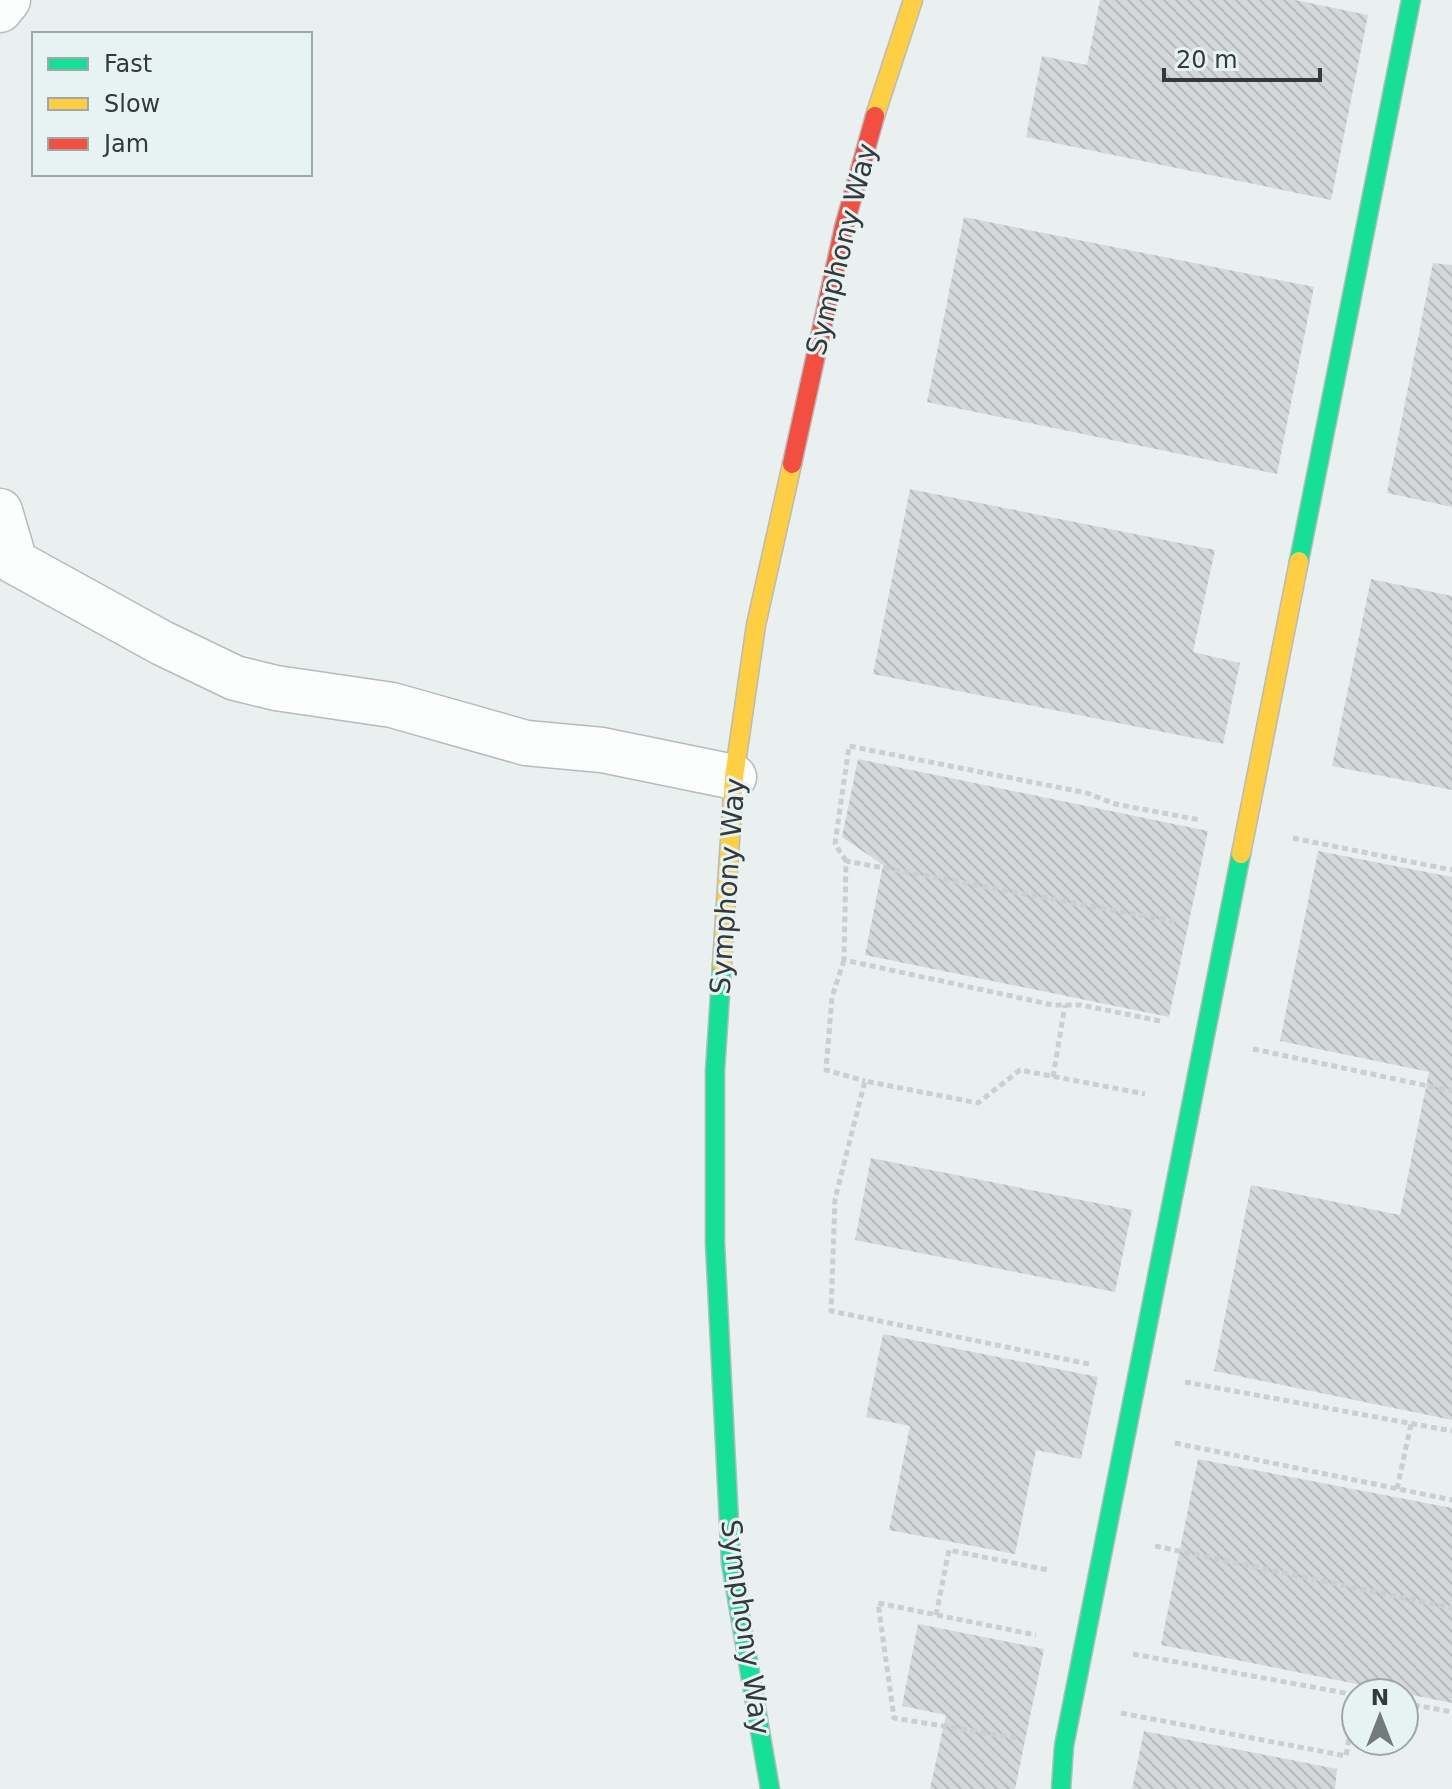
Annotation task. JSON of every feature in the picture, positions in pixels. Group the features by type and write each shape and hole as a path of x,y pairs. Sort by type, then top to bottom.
{"street":[{"path":"0,10 8,0"},
{"name":"Symphony Way","path":"770,1789 731,1563 715,1243 715,1071 734,777 756,625 844,227 883,86 913,0"},
{"path":"1061,1789 1064,1746 1411,0"},
{"path":"0,511 15,562 162,643 235,678 276,688 392,705 526,743 602,750 734,777"}],"path":[{"path":"1193,1104 1020,1070 978,1103 865,1081 826,1070 832,997 844,960 846,861 835,844 849,746 1452,870"},
{"path":"846,861 1227,931"},
{"path":"844,960 1207,1031 1253,1049 1452,1091"},
{"path":"1053,1077 1065,1005"},
{"path":"865,1081 835,1199 831,1311 1139,1374 1452,1431"},
{"path":"1397,1489 1411,1424"},
{"path":"1127,1433 1452,1500"},
{"path":"1107,1536 1452,1608"},
{"path":"936,1615 949,1550 1098,1580"},
{"path":"1064,1746 894,1718 878,1603 1340,1692"},
{"path":"1073,1703 1340,1755"},
{"path":"1420,1706 1452,1712"}],"building":[{"path":"1100,0 1295,0 1368,15 1331,200 1026,137 1042,56 1087,65"},
{"path":"964,217 1314,287 1277,474 927,402"},
{"path":"1433,263 1452,265 1452,507 1387,493"},
{"path":"910,489 1215,550 1193,652 1240,663 1223,744 873,674"},
{"path":"1371,579 1452,596 1452,790 1332,766"},
{"path":"858,759 1208,831 1169,1017 865,955 883,865 842,837"},
{"path":"1318,851 1452,877 1452,1420 1214,1371 1251,1185 1400,1215 1429,1072 1280,1041"},
{"path":"871,1158 1132,1210 1115,1292 855,1240"},
{"path":"883,1334 1098,1377 1081,1459 1036,1450 1015,1554 889,1530 910,1426 866,1417"},
{"path":"1198,1459 1452,1508 1452,1703 1420,1697 1420,1677 1340,1677 1340,1681 1161,1645"},
{"path":"918,1624 1044,1649 1015,1789 930,1789 946,1715 902,1706"},
{"path":"1144,1731 1337,1769 1335,1789 1132,1789"}],"traffic: fast":[{"path":"1299,561 1411,0"},
{"path":"1061,1789 1064,1746 1241,854"},
{"path":"722,965 715,1071 715,1243 731,1563 770,1789"}],"traffic: slow":[{"path":"875,116 913,0"},
{"path":"722,965 734,777 756,625 792,464"},
{"path":"1241,854 1299,561"}],"traffic: jam":[{"path":"792,464 844,227 875,116"}]}
